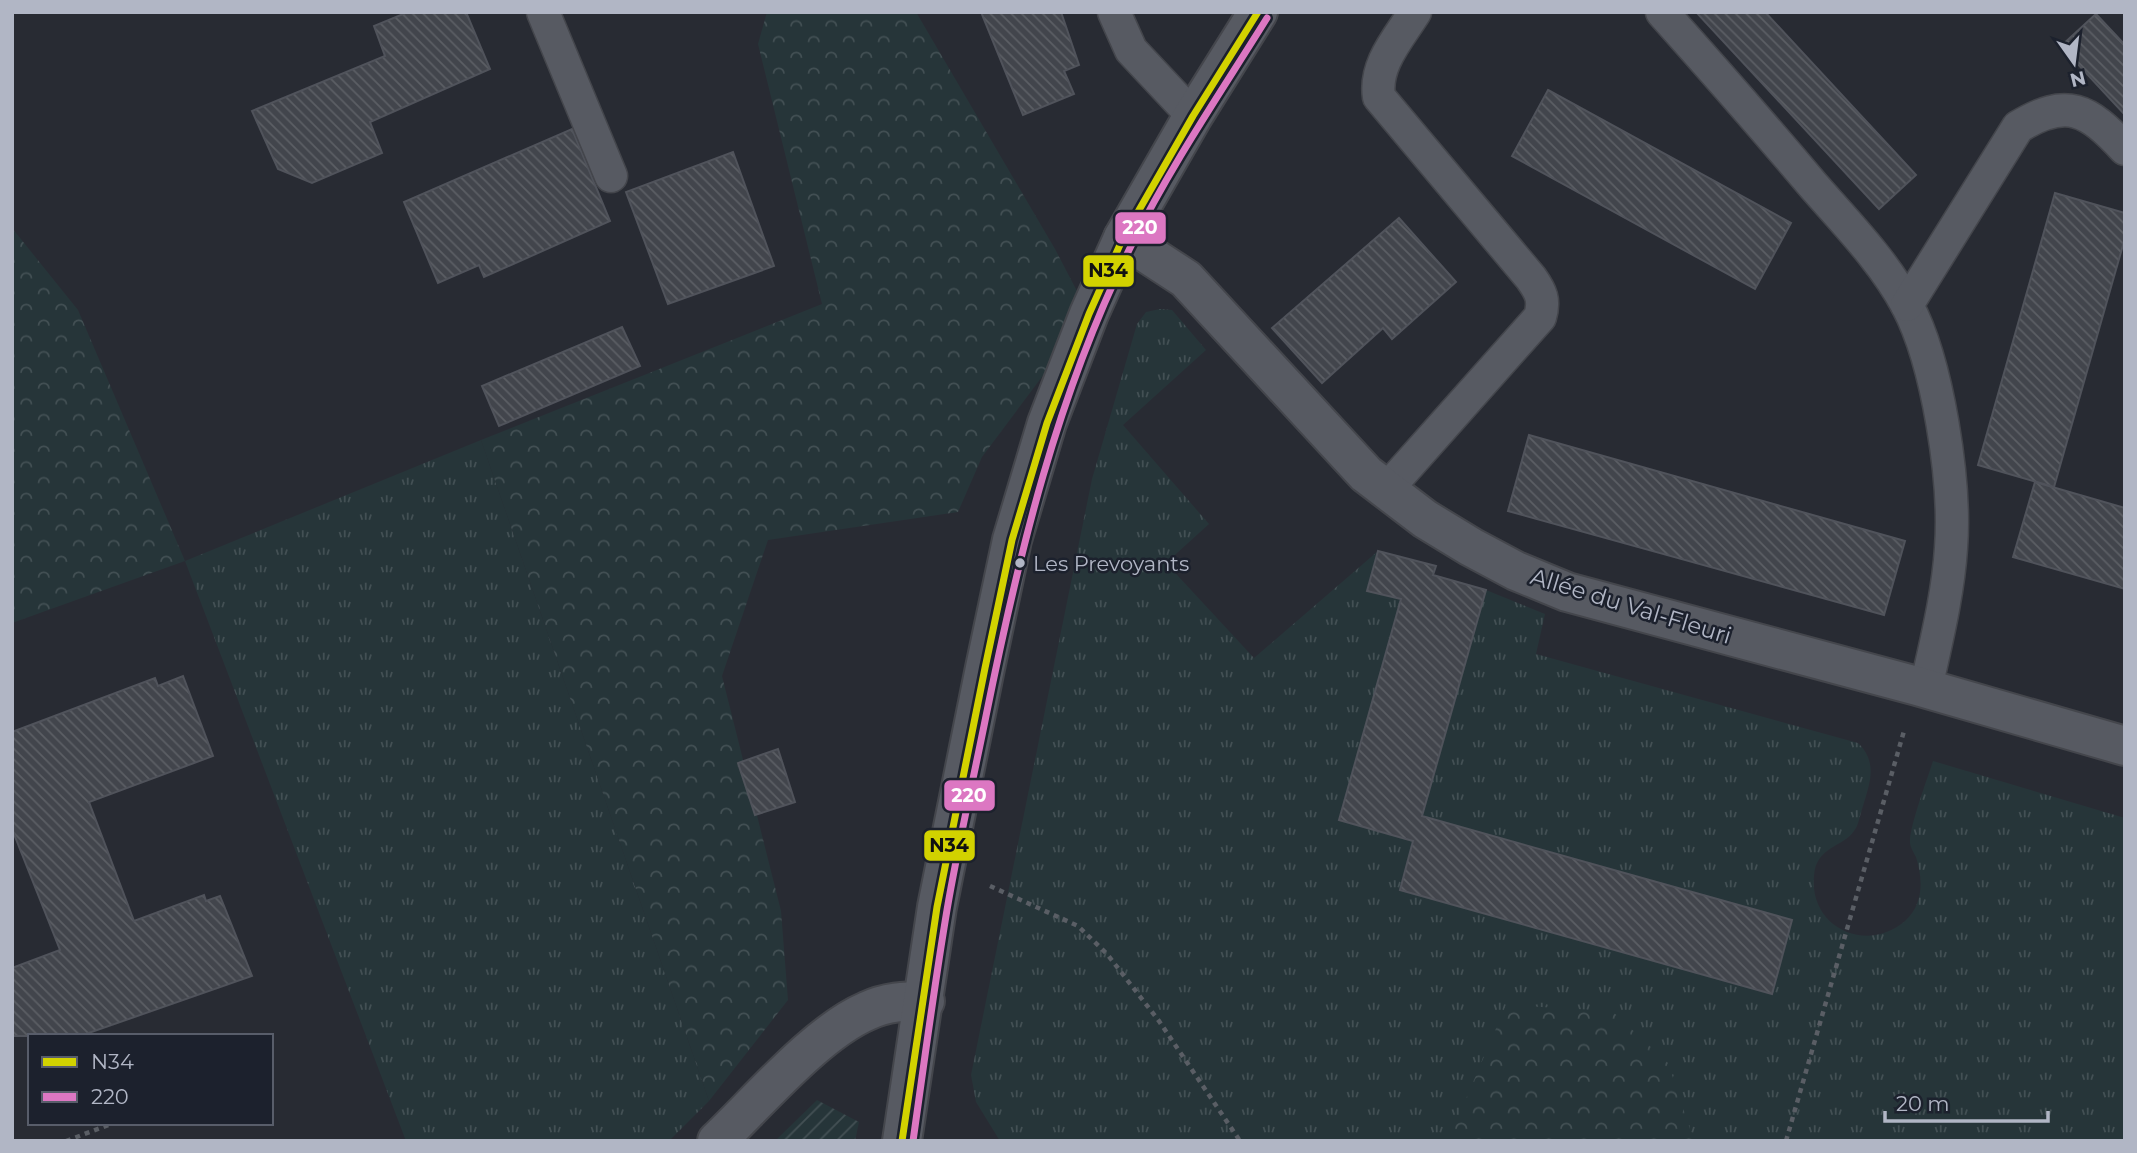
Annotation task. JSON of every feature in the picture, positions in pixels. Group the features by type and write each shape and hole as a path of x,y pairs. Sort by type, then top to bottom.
{"street":[{"path":"910,1134 937,907 1012,540 1047,423 1089,314 1123,238 1193,116 1258,12"},
{"name":"Allée du Val-Fleuri","path":"1123,238 1186,279 1366,474 1425,519 1516,571 1567,592 1921,687 2125,746"},
{"path":"717,1141 808,1053 841,1027 867,1011 898,1001 925,1001"}],"lane":[{"path":"543,12 611,176"},
{"path":"1114,12 1131,50 1193,116"},
{"path":"1387,489 1540,317 1544,305 1540,291 1531,278 1379,97 1376,80 1415,12"},
{"path":"1662,12 1867,246 1907,305 1929,368 1943,427 1950,485 1952,546 1945,600 1921,687"},
{"path":"1907,305 2018,127 2041,113 2064,108 2090,117 2125,149"}],"path":[{"path":"1786,1141 1921,687"},
{"path":"986,884 1078,926 1107,954 1159,1021 1240,1141"},
{"path":"66,1141 109,1125"}],"green space":[{"path":"767,12 916,12 1055,249 1089,314 982,457 958,512 768,540 722,676 781,911 788,1000 709,1101 481,440 822,304 758,44"},
{"path":"12,228 78,310 185,561 12,623"},
{"path":"1172,310 1206,350 1123,425 1209,524 1166,563 1254,658 1378,551 1436,566 1433,575 1486,590 1545,614 1536,654 1858,743 1868,758 1871,773 1858,823 1849,836 1820,859 1814,876 1815,894 1821,910 1831,922 1858,935 1890,931 1905,921 1916,907 1921,882 1910,835 1933,761 2125,818 2125,1141 1000,1141 976,1102 971,1075 1092,479 1137,324 1146,312"},
{"path":"481,440 709,1101 669,1141 406,1141 185,561"},
{"path":"1506,1005 1612,1011 1668,1063 1694,1141 1448,1141"},
{"path":"817,1100 859,1122 855,1141 775,1141"}],"building":[{"path":"408,12 466,12 490,69 370,122 382,153 312,183 278,169 252,111 385,56 374,26"},
{"path":"981,12 1061,12 1079,65 1064,71 1074,94 1023,115"},
{"path":"1696,12 1765,12 1916,175 1879,209"},
{"path":"2096,14 2125,45 2125,115 2061,46"},
{"path":"1548,90 1791,223 1755,289 1512,156"},
{"path":"572,129 610,221 484,277 479,265 438,283 404,202"},
{"path":"733,152 774,266 668,304 626,192"},
{"path":"2055,193 2125,213 2125,238 2054,487 1978,465"},
{"path":"1399,218 1456,282 1392,339 1383,328 1322,383 1272,328"},
{"path":"622,327 640,366 499,426 482,386"},
{"path":"1529,435 1905,541 1884,615 1508,511"},
{"path":"2035,482 2125,508 2125,589 2013,557"},
{"path":"1378,551 1436,566 1433,575 1486,590 1422,816 1792,920 1772,994 1400,890 1413,841 1339,820 1401,599 1367,591"},
{"path":"183,676 213,756 89,802 134,921 204,895 206,901 220,896 252,976 86,1034 12,1036 12,968 60,950 12,829 12,732 155,678 158,686"},
{"path":"778,749 795,802 755,815 738,763"}],"transit line":[{"name":"N34","path":"902,1141 937,907 985,668 1012,540 1047,423 1089,314 1123,238 1193,116 1258,12"},
{"name":"220","path":"913,1141 951,886 1012,595 1043,475 1082,358 1132,244 1197,129 1267,18"}],"place":[{"name":"Les Prevoyants","path":"1020,563"}]}
